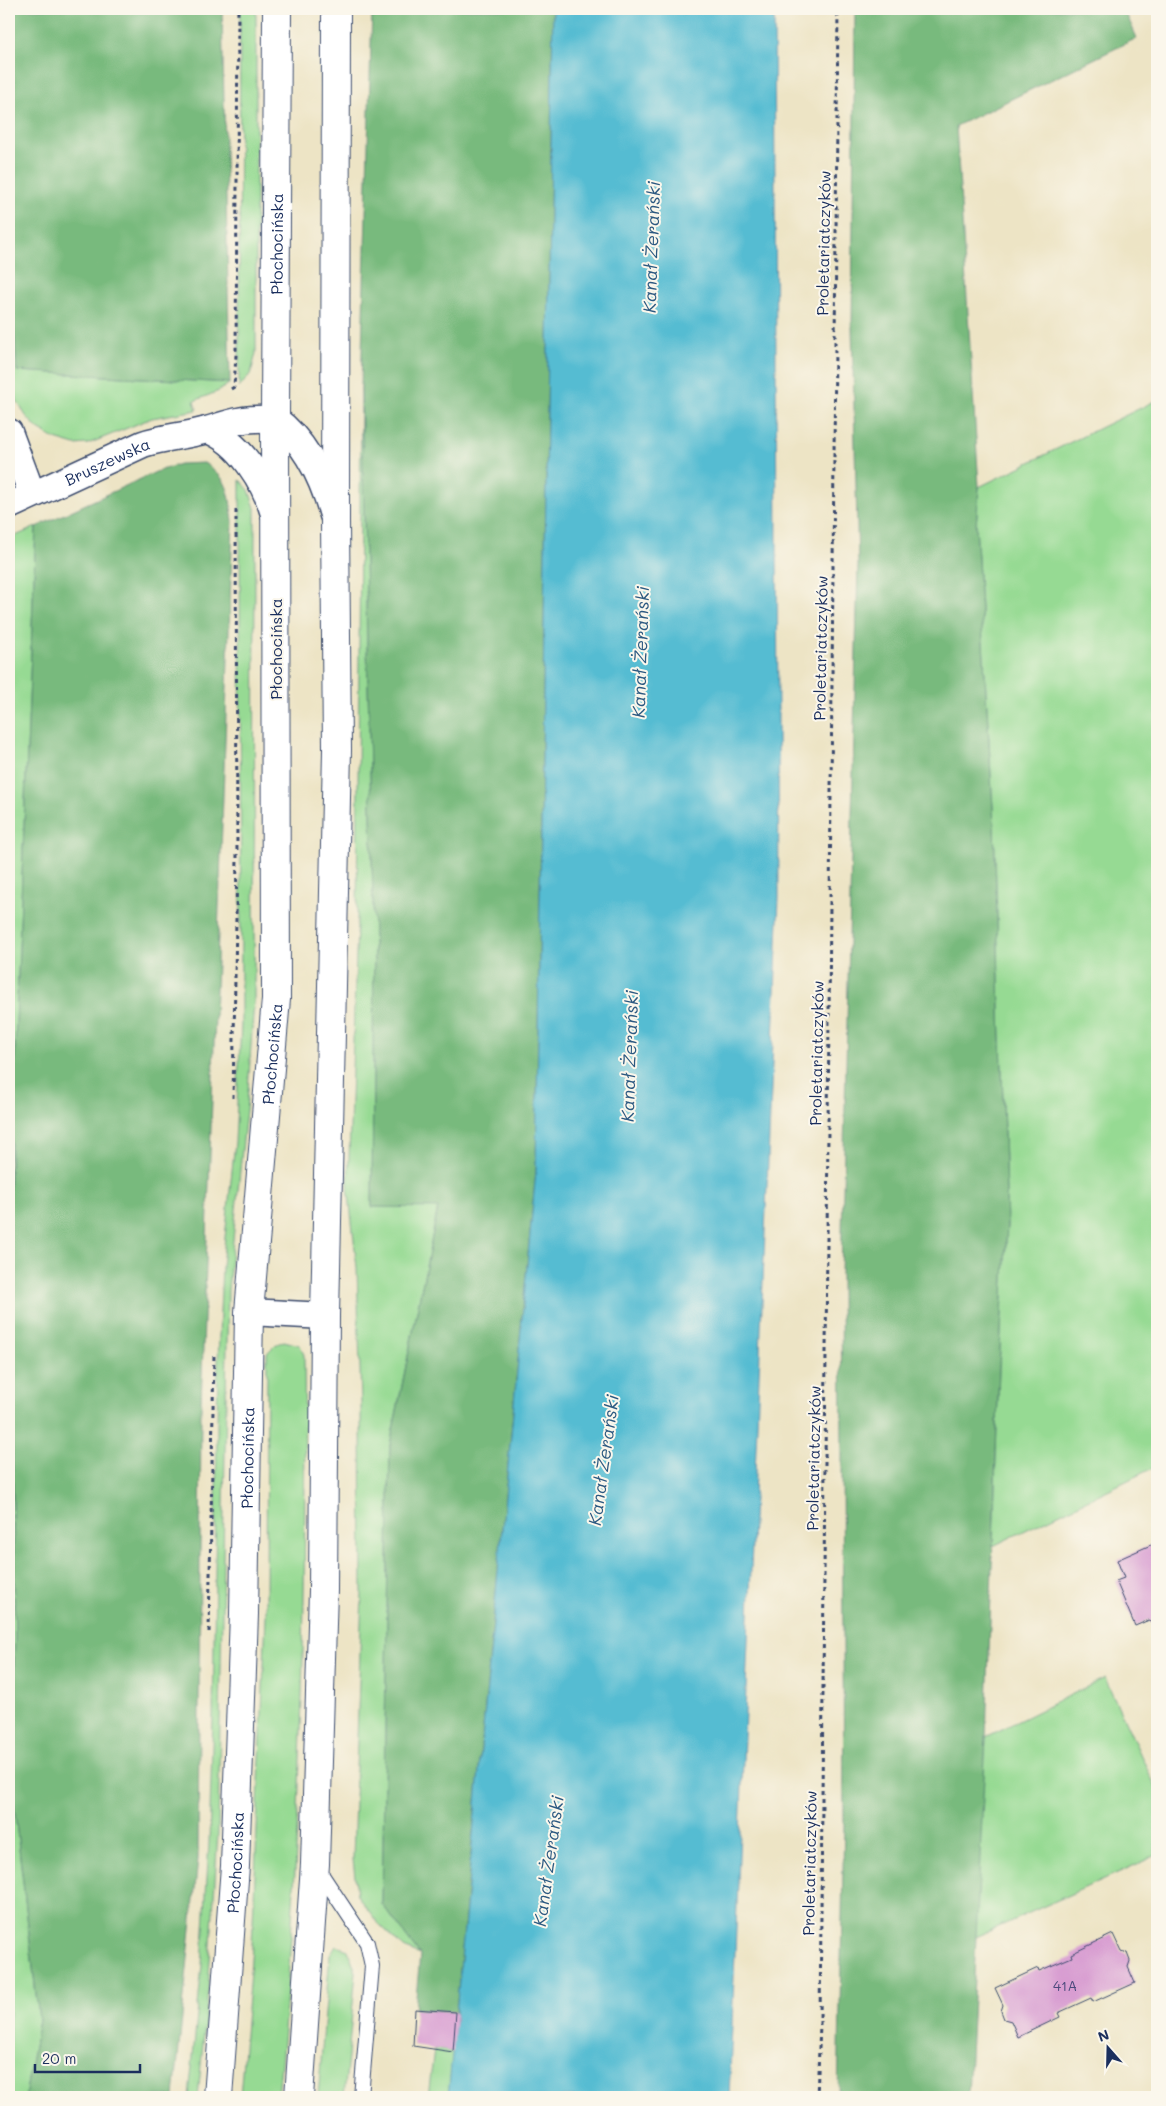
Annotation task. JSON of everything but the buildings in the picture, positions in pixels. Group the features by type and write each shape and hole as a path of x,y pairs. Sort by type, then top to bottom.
{"main road":[{"name":"Płochocińska","path":"218,2097 235,1866 244,1604 249,1312 276,999 275,419 277,9"},
{"path":"299,2097 315,1864 323,1590 325,1316 337,750 335,521 336,9"}],"street":[{"name":"Bruszewska","path":"9,506 143,444 161,438 207,430 236,420 275,419"},
{"path":"275,419 292,435 309,458 326,492 335,521"},
{"path":"207,430 221,436 228,442 258,475 268,492 275,516"},
{"path":"9,432 32,494"},
{"path":"249,1312 325,1316"}],"lane":[{"path":"315,1864 367,1943 372,1966 361,2097"}],"path":[{"path":"226,393 234,387 236,355 238,9"},
{"name":"Proletariatczyków","path":"817,2097 820,1994 838,9"}],"green space":[{"path":"9,9 222,9 230,383 17,371 9,255"},
{"path":"240,9 256,9 256,353 251,373 239,388"},
{"path":"372,9 553,9 536,1171 456,2012 415,2009 420,1955 382,1904 390,1445 438,1208 372,1207 374,941 361,386"},
{"path":"855,9 1124,9 1137,38 956,126 979,487 976,526 994,825 1007,1225 999,1367 986,1737 968,2097 838,2097 844,1823 841,1274 858,565 852,327"},
{"path":"9,255 17,371 230,383 219,391 194,401 197,410 152,418 88,444 75,445 55,439 38,429 26,416 17,401 9,378"},
{"path":"361,386 374,941 372,1207 438,1207 390,1445 382,1904 420,1955 404,1948 377,1922 357,1895 353,1859 362,1592 361,1403 357,1268 348,1186 357,926"},
{"path":"1157,400 1157,1466 993,1546 999,1366 1007,1225 994,825 976,526 979,487"},
{"path":"204,463 213,469 224,481 229,495 233,521 201,1403 198,1859 174,2097 25,2097 39,2019 10,1771 15,1639 9,1200 36,527 158,471 180,464"},
{"path":"240,480 249,490 255,508 254,1000 248,1090 228,1290 218,1833 208,1992 198,2097 189,2097 202,1965 209,1842 213,1716 218,1360 222,1266 235,1142 241,1025"},
{"path":"36,527 9,1200 9,539"},
{"path":"9,1292 15,1639 10,1771 39,2019 25,2097 9,2097"},
{"path":"284,1341 300,1345 304,1355 305,1541 298,1819 293,1912 278,2097 240,2097 252,1947 266,1617 267,1353 275,1345"},
{"path":"1105,1678 1157,1790 1157,1855 974,1938 986,1737"},
{"path":"337,1946 348,1950 356,1972 344,2097 318,2097 330,1954"},
{"path":"434,2049 453,2052 448,2097 428,2097"}],"water":[{"name":"Kanał Żerański","path":"553,9 774,9 779,897 729,2097 448,2097 536,1171"}]}
